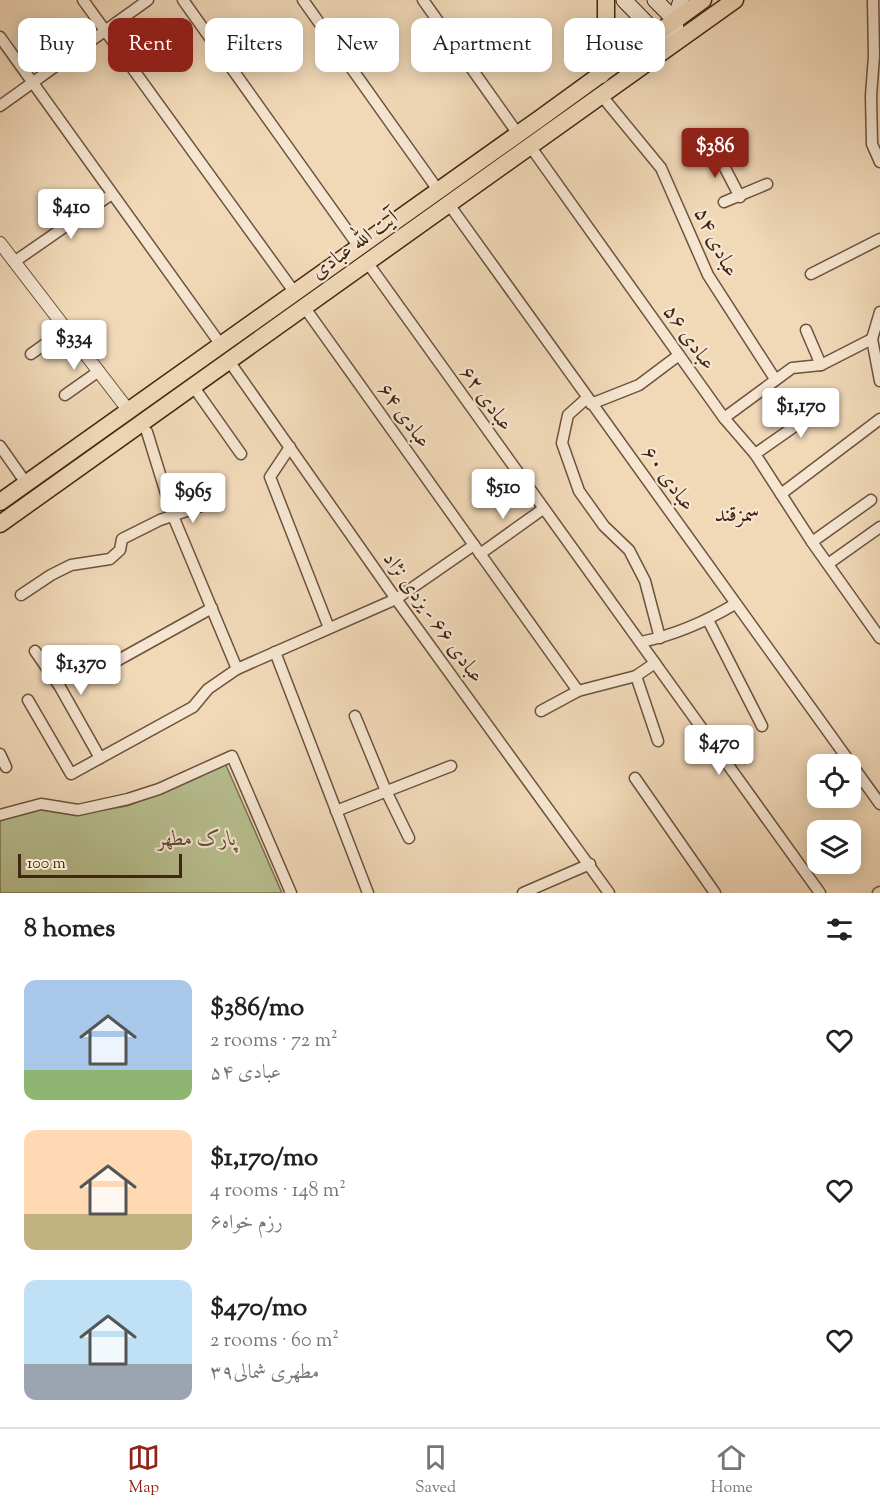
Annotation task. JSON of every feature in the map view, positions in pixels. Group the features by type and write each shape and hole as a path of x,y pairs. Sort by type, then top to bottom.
{"main road":[{"path":"601,75 606,0"},
{"path":"624,0 641,18"},
{"path":"655,0 675,20"},
{"path":"665,37 677,42 675,20 681,0"},
{"name":"آیت الله عبادی","path":"665,27 703,0"},
{"name":"آیت الله عبادی","path":"524,140 602,95 735,0"},
{"name":"آیت الله عبادی","path":"0,502 359,247 443,197 524,140 605,72"},
{"name":"آیت الله عبادی","path":"0,524 305,308 367,262 443,197"}],"street":[{"path":"83,0 295,293"},
{"path":"0,106 148,0"},
{"path":"183,0 359,247"},
{"name":"عبادی ۶۰","path":"303,0 880,804"},
{"name":"عبادی ۵۶","path":"423,0 724,418 755,454 812,542 880,638"},
{"path":"873,0 875,114 872,144 880,162"},
{"path":"0,37 221,345"},
{"name":"عبادی ۵۴","path":"602,95 661,168 708,275 775,379"},
{"path":"715,149 740,196"},
{"path":"724,202 767,184"},
{"path":"14,262 112,194"},
{"path":"811,274 880,239"},
{"path":"0,243 129,411"},
{"name":"عبادی ۶۲","path":"367,262 820,893"},
{"name":"عبادی ۶۴","path":"305,308 578,691"},
{"path":"880,312 872,339 880,381"},
{"path":"31,354 66,329"},
{"path":"806,330 821,365"},
{"path":"724,418 792,368 821,365 872,339"},
{"path":"660,638 645,580 629,550 604,526 579,491 562,443 568,415 589,401 639,385 679,355"},
{"name":"عبادی ۶۶ - یزدی نژاد","path":"229,361 396,599 609,893"},
{"path":"65,395 99,371"},
{"path":"193,386 242,454"},
{"path":"755,454 831,401"},
{"path":"781,494 880,419"},
{"path":"147,432 173,516 237,669"},
{"path":"0,446 26,483"},
{"path":"290,447 270,477 329,628"},
{"path":"812,542 870,500"},
{"path":"21,595 71,565 110,559 120,550 122,539 173,516 204,506"},
{"path":"28,700 71,774 193,707 208,689 237,669 396,599 543,509"},
{"path":"828,564 880,527"},
{"path":"641,642 660,638 708,620 735,604"},
{"path":"86,678 212,608"},
{"path":"708,620 762,726"},
{"path":"35,651 60,687 100,758"},
{"path":"275,652 368,893"},
{"path":"541,711 578,691 636,676 656,663"},
{"path":"636,676 658,741"},
{"path":"355,716 409,838"},
{"path":"0,754 6,767"},
{"path":"0,815 41,804 78,810 128,799 159,789 232,756 291,893"},
{"path":"336,812 451,766"},
{"path":"635,778 715,893"},
{"path":"527,892 590,864"}],"green space":[{"name":"پارک مطهر","path":"225,763 282,893 0,893 0,820 37,809 74,815 127,806"}],"district":[{"name":"سمزقند","path":"737,513"}]}
